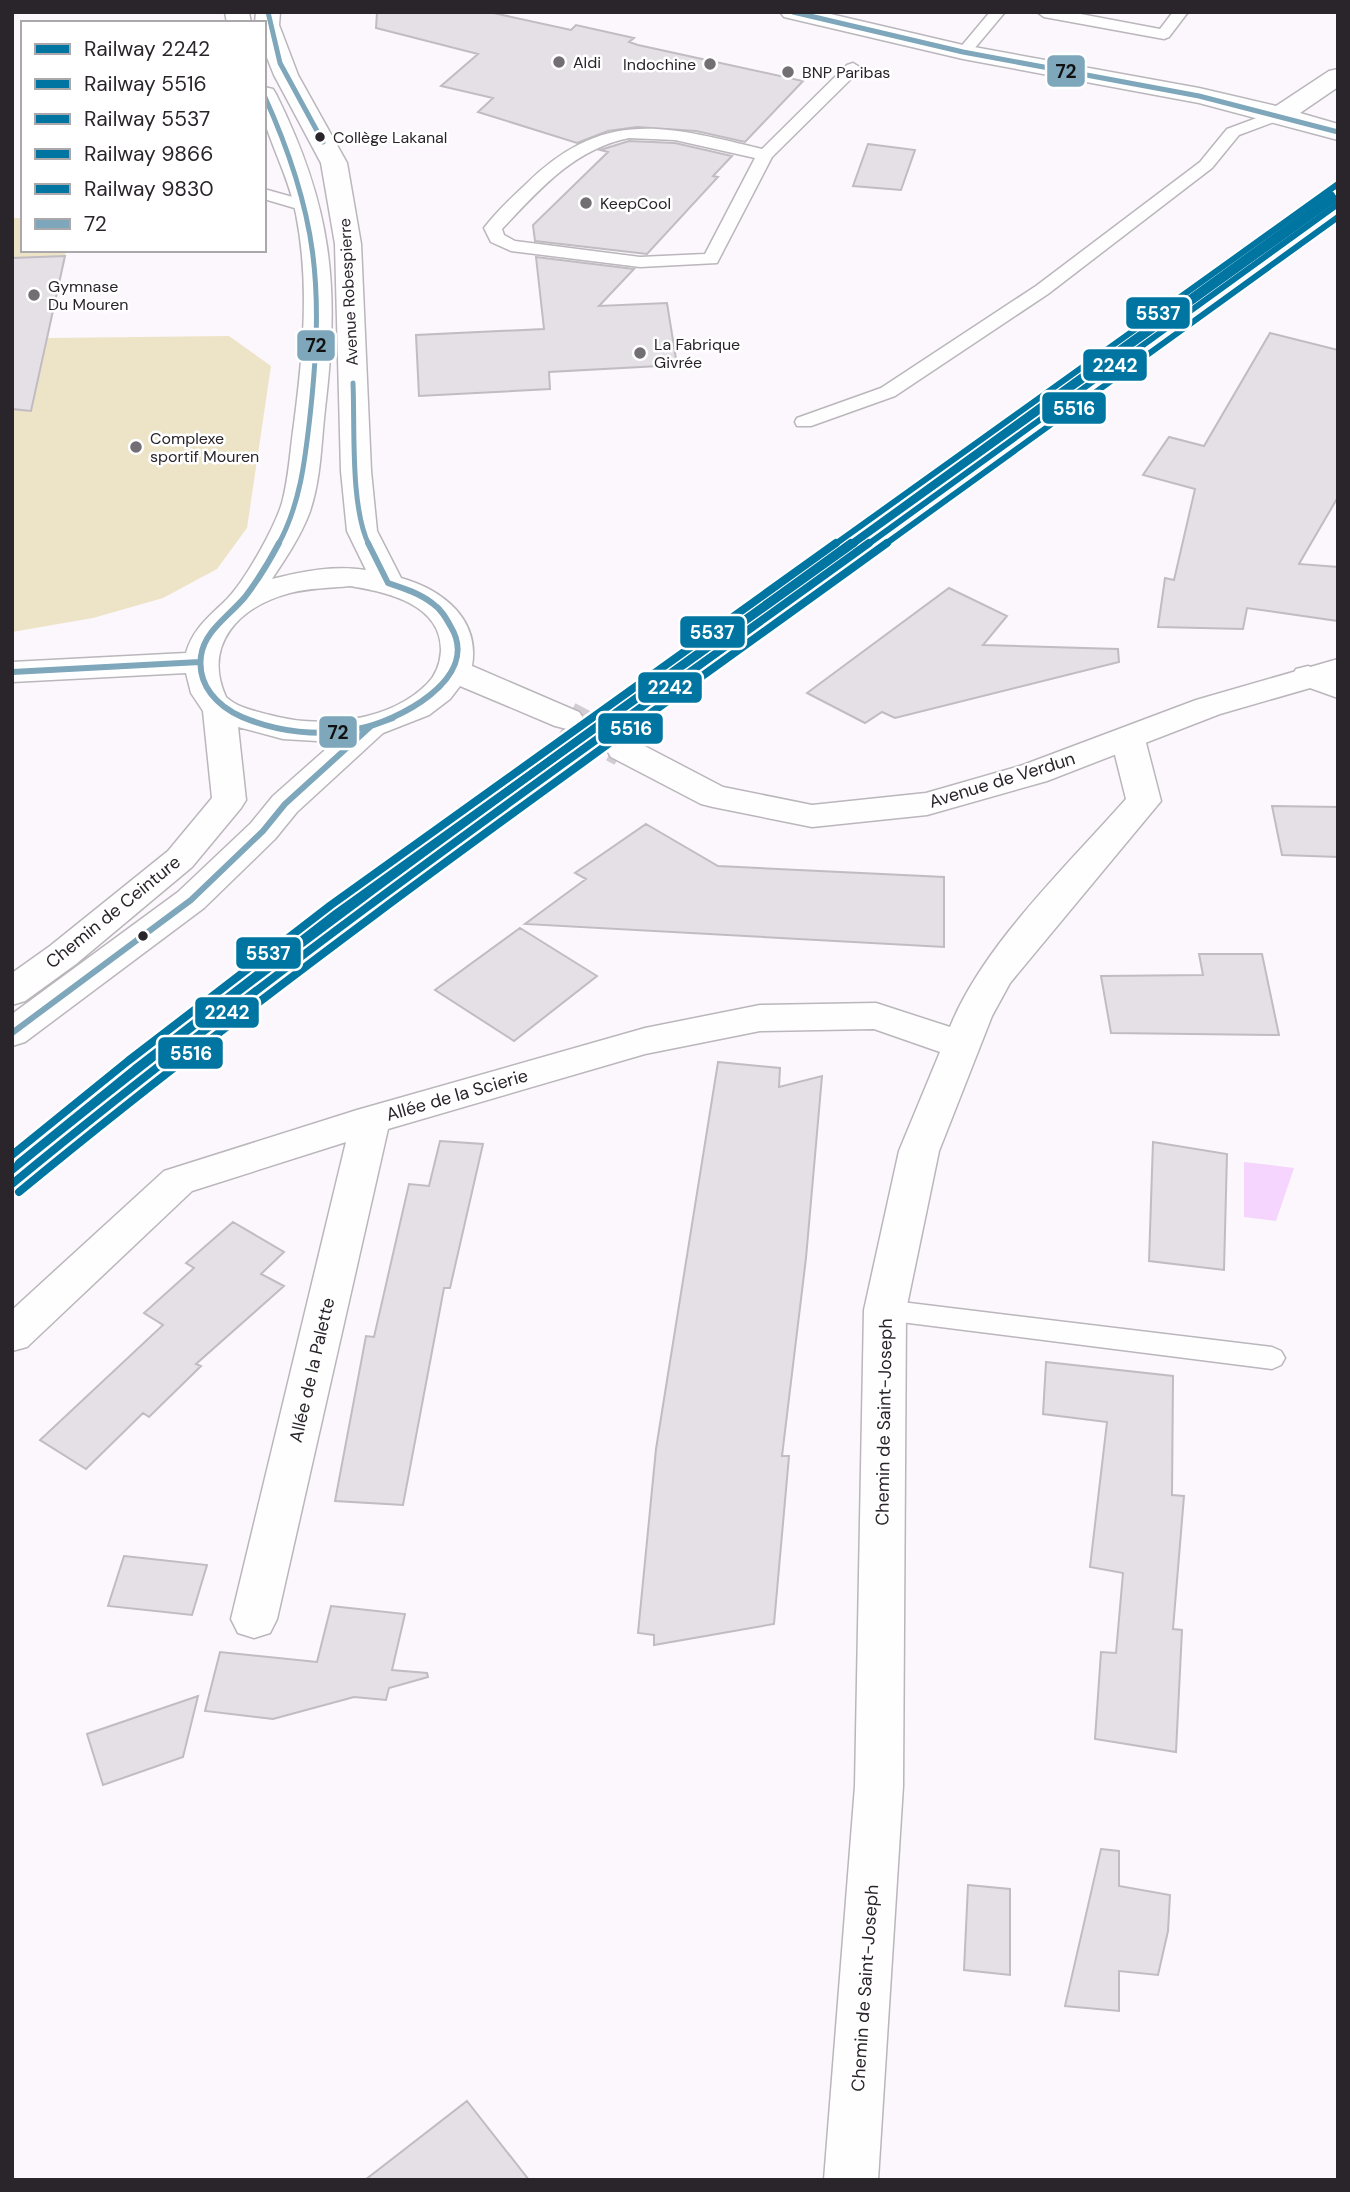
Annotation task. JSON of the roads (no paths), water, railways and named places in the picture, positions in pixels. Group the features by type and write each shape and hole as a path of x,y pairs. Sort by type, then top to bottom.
{"main road":[{"name":"Avenue Robespierre","path":"268,12 267,25 286,75 334,163 348,244 355,471 362,531 388,583"},
{"path":"792,12 964,52 1163,87 1281,114 1338,132"},
{"path":"1281,114 1338,76"},
{"name":"Avenue Robespierre","path":"240,604 291,522 303,470 311,410 318,295 308,207 280,127 266,98"},
{"path":"350,578 388,583 420,596 444,614 457,637 454,671 441,688 411,711 371,726 324,733 279,730 219,708 208,695 200,662 205,641 218,621 240,604 272,589 310,579 350,578"},
{"path":"12,672 200,662"},
{"path":"454,671 567,719"},
{"name":"Avenue de Verdun","path":"623,749 713,796 812,816 927,804 1035,773 1128,740 1208,707 1328,678"},
{"name":"Chemin de Ceinture","path":"12,992 63,955 180,859 229,800 219,708"},
{"name":"Chemin de Ceinture","path":"12,1033 191,900 263,831 285,804 371,726"},
{"name":"Chemin de Saint-Joseph","path":"851,2180 879,1786 885,1310 919,1151 972,1016 995,976 1050,908 1144,801 1128,740"},
{"name":"Allée de la Scierie","path":"12,1335 178,1181 370,1120 645,1041 760,1018 876,1016 960,1045"},
{"name":"Allée de la Palette","path":"254,1619 370,1120"}],"lane":[{"path":"964,52 998,12"},
{"path":"1044,12 1164,34 1181,12"},
{"path":"765,155 672,134 617,135 586,145 563,162 493,228 497,237 511,246 640,262 711,259 765,155 853,68"},
{"path":"804,422 888,392 1042,290 1206,165 1233,132 1281,114"},
{"path":"266,195 308,207"},
{"path":"885,1310 1272,1358"}],"tunnel":[{"path":"567,719 623,749"}],"rail line":[{"name":"5537","path":"12,1155 128,1061 331,905 1338,184"},
{"name":"9866","path":"12,1170 133,1071 348,907 1332,195"},
{"name":"9830","path":"19,1163 135,1069 337,913 1338,197"},
{"name":"2242","path":"12,1184 139,1079 354,916 1338,204"},
{"name":"5516","path":"19,1192 146,1087 360,924 1338,217"}],"place":[{"name":"Aldi","path":"559,62"},
{"name":"Indochine","path":"710,64"},
{"name":"BNP Paribas","path":"788,72"},
{"name":"Collège Lakanal","path":"320,137"},
{"name":"KeepCool","path":"586,203"},
{"name":"Gymnase Du Mouren","path":"34,295"},
{"name":"La Fabrique Givrée","path":"640,353"},
{"name":"Complexe sportif Mouren","path":"136,447"}]}
